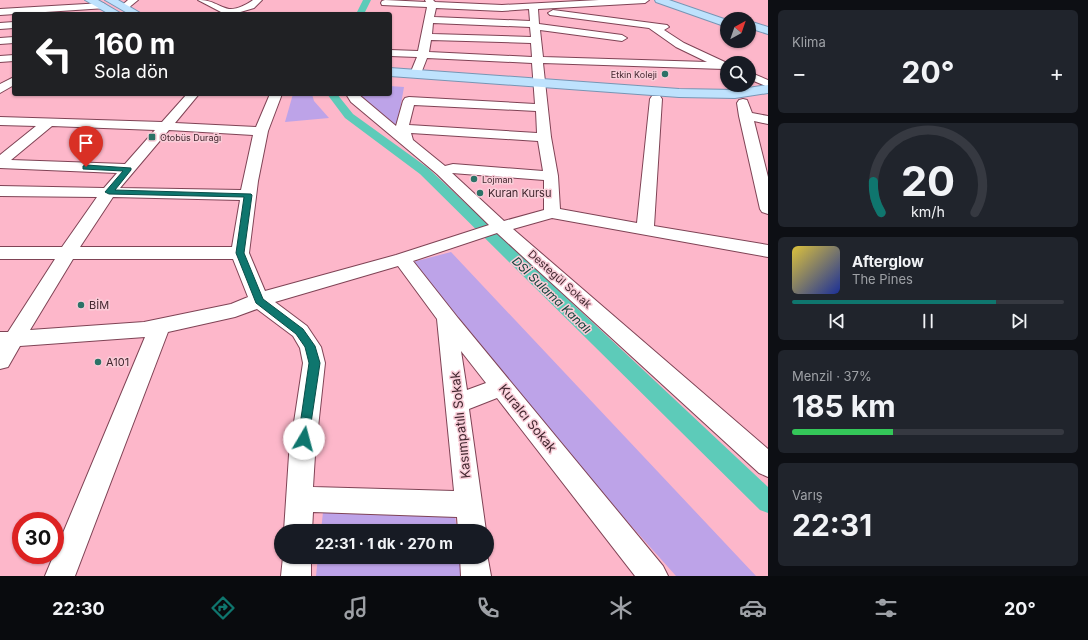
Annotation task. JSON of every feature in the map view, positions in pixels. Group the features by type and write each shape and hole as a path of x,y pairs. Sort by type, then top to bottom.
{"main road":[{"path":"90,0 107,3 120,11"},
{"path":"660,0 720,21"},
{"path":"679,0 720,14"},
{"path":"756,27 768,31"},
{"path":"756,34 768,38"},
{"path":"392,72 656,99 722,103 744,109 768,101"},
{"path":"392,80 678,93 735,94 768,89"}],"street":[{"path":"120,11 134,0"},
{"path":"202,0 226,12"},
{"path":"231,12 251,6 258,0"},
{"path":"534,9 645,0"},
{"path":"416,74 423,55 430,20 431,2"},
{"path":"383,4 431,2 465,3 502,8 534,9 652,26 675,27"},
{"path":"0,12 107,3"},
{"path":"96,12 107,3"},
{"path":"534,9 535,40 544,137 551,176 552,213"},
{"path":"430,20 534,25 622,38"},
{"path":"0,26 12,25"},
{"path":"652,26 680,45 720,64"},
{"path":"426,37 535,40"},
{"path":"0,41 12,40"},
{"path":"392,53 720,67"},
{"path":"0,59 12,58"},
{"path":"756,79 768,84"},
{"path":"0,81 12,80"},
{"path":"0,89 12,81"},
{"path":"542,108 410,95 406,136 544,137"},
{"path":"0,361 7,339 109,192 191,96"},
{"path":"275,96 261,131 248,195 240,253 259,300 300,331 310,346 314,363 302,455 298,524"},
{"name":"Destegül Sokak","path":"353,96 355,99 406,136 497,228 768,465"},
{"path":"645,229 656,99"},
{"path":"744,109 768,120"},
{"path":"744,109 768,209"},
{"path":"0,121 165,126 261,131"},
{"path":"0,163 49,122"},
{"path":"0,163 128,169"},
{"path":"442,171 453,168 551,176"},
{"path":"0,191 248,195"},
{"path":"7,339 144,330 235,310 259,300 402,260 497,228 552,213 645,229 767,256"},
{"path":"0,253 240,253"},
{"name":"Kuralcı Sokak","path":"402,260 447,319 654,576"},
{"name":"Kasımpatılı Sokak","path":"447,319 471,524"},
{"path":"60,576 160,326"},
{"path":"458,404 502,386"},
{"path":"300,500 469,504"},
{"path":"296,576 297,564"},
{"path":"475,564 476,576"}],"shaded area":[{"path":"392,86 404,87 397,127 358,96 392,96"},
{"path":"292,96 313,96 314,101 329,118 285,122"},
{"path":"451,252 756,576 676,576 541,425 409,263"},
{"path":"454,508 456,524 322,524 323,512"},
{"path":"317,564 461,564 462,576 316,576"}],"waterway":[{"name":"DSİ Sulama Kanalı","path":"361,12 367,0"},
{"name":"DSİ Sulama Kanalı","path":"334,96 349,116 424,171 768,502"}],"place":[{"name":"Etkin Koleji","path":"665,74"},
{"name":"Otobüs Durağı","path":"152,137"},
{"name":"Lojman","path":"474,179"},
{"name":"Kuran Kursu","path":"480,193"},
{"name":"BİM","path":"81,305"},
{"name":"A101","path":"98,362"}],"route":[{"path":"86,167 128,169 109,192 248,195 240,253 259,300 300,331 310,346 314,363 304,439"}]}
